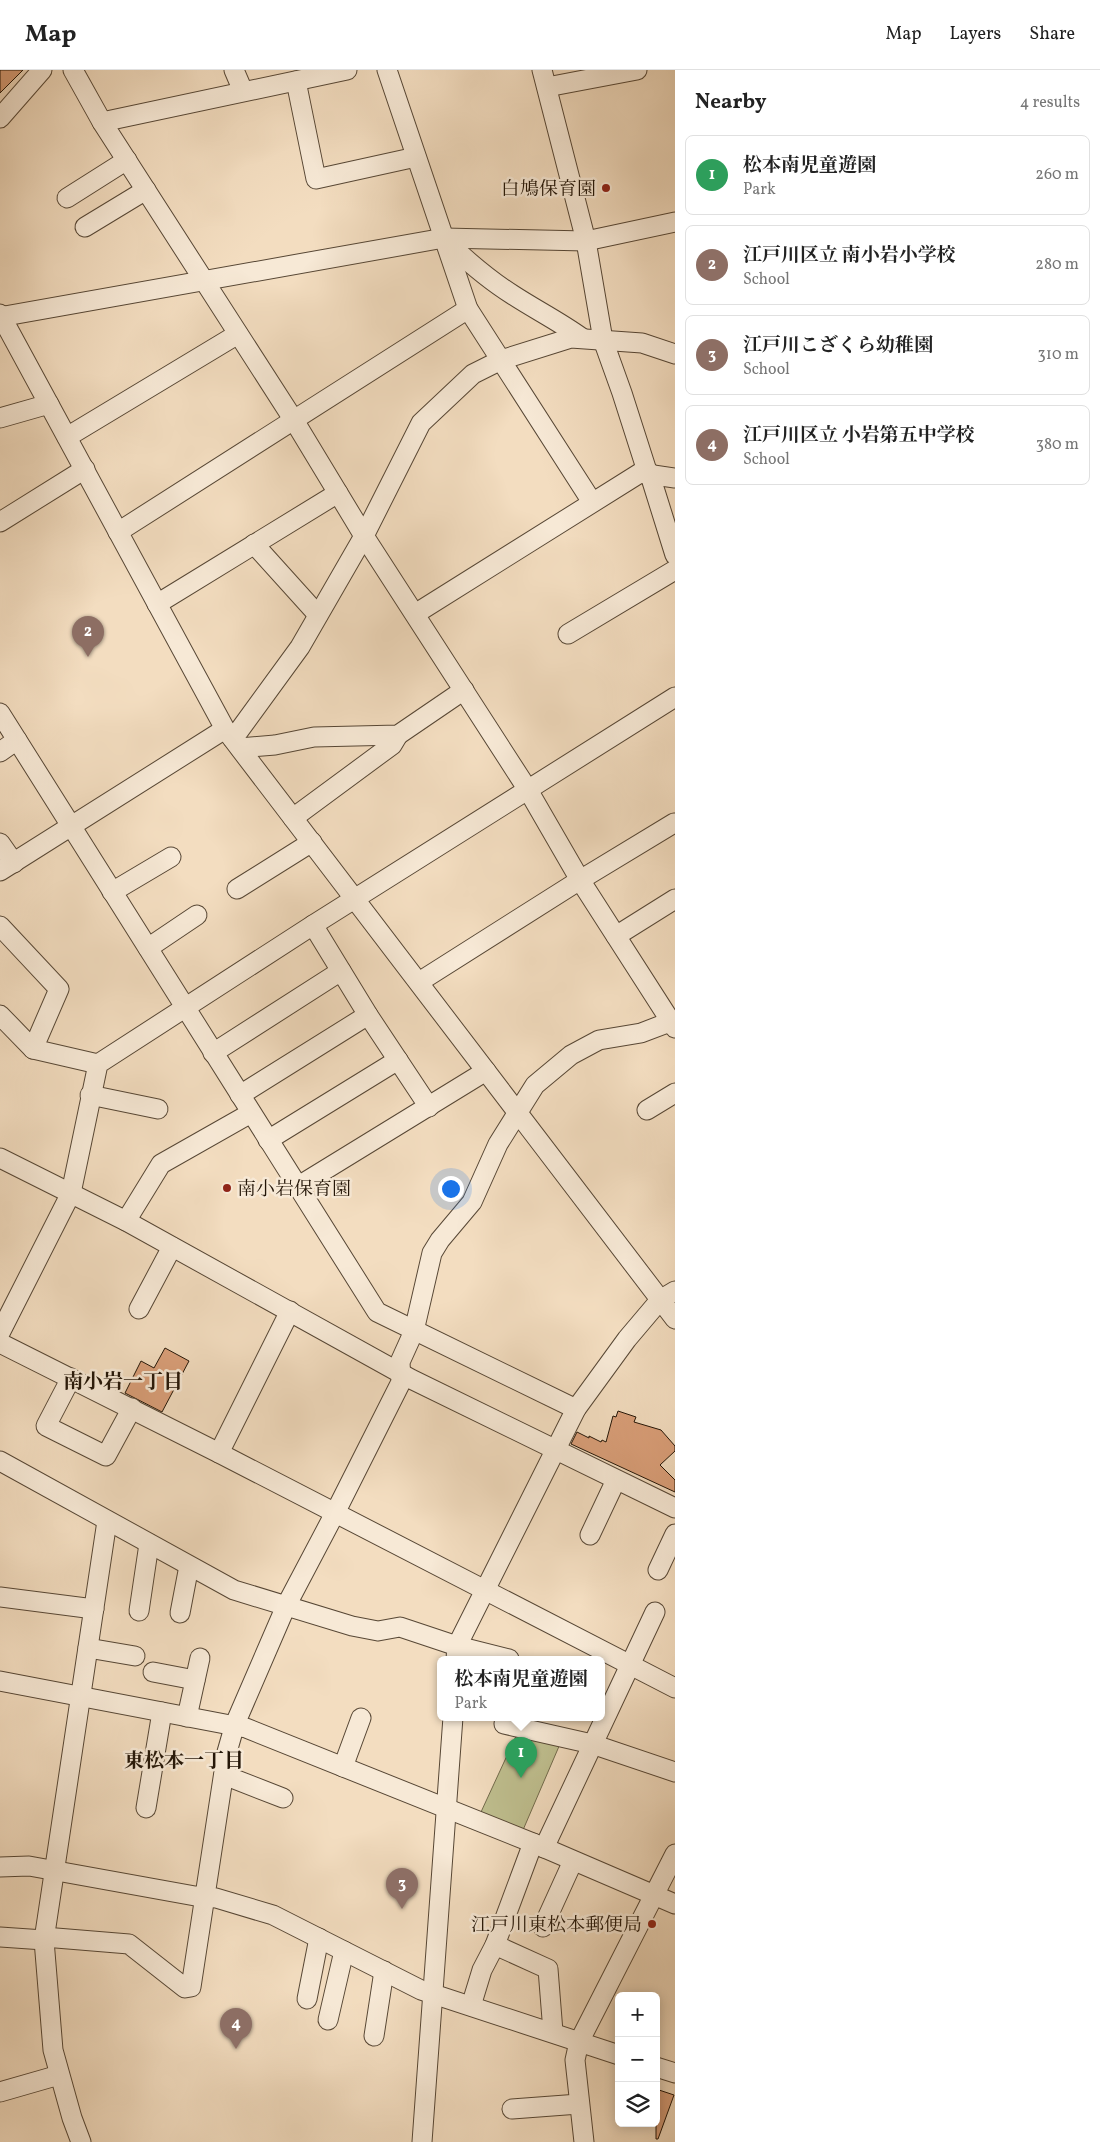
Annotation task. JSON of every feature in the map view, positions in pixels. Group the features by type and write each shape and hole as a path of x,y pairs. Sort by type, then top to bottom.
{"street":[{"path":"0,118 42,70"},
{"path":"0,1937 129,1944 185,1988 190,1987 227,1752 235,1724 286,1606 401,1382 400,1362 414,1330 432,1253 440,1240 472,1202 498,1144 535,1085 571,1055 599,1040 674,1023 580,880 528,790 364,536 294,422 126,160 73,70"},
{"path":"234,70 243,91"},
{"path":"102,122 347,70"},
{"path":"387,70 468,309 592,502"},
{"path":"637,70 545,78 586,241 603,340 650,475 675,555"},
{"path":"296,81 316,179 416,157"},
{"path":"67,198 126,160"},
{"path":"86,227 146,190"},
{"path":"675,222 586,241 444,238 0,316 232,739 517,1113 668,1295 675,1319"},
{"path":"444,238 467,262 513,295 563,324 582,338"},
{"path":"118,532 294,422 468,309"},
{"path":"67,437 238,334"},
{"path":"0,843 7,867 72,826 232,739 300,647 364,536 421,423 472,374 501,360 571,338 642,343 675,354"},
{"path":"0,418 49,404"},
{"path":"0,522 85,469"},
{"path":"415,614 640,473 675,478"},
{"path":"157,604 338,493"},
{"path":"254,544 318,615"},
{"path":"568,634 675,570"},
{"path":"293,818 392,744 398,735 464,690"},
{"path":"0,1333 71,1193 98,1064 313,925 675,697"},
{"path":"0,714 377,1312 576,1409"},
{"path":"232,739 275,745 314,737 398,735"},
{"path":"0,752 17,740"},
{"path":"419,982 674,823"},
{"path":"237,889 312,842"},
{"path":"112,892 171,857"},
{"path":"616,936 675,899"},
{"path":"148,948 197,915"},
{"path":"313,925 368,1015 429,1107"},
{"path":"0,926 59,989 34,1050"},
{"path":"213,1053 341,971"},
{"path":"0,1015 34,1050 98,1064"},
{"path":"240,1095 368,1015"},
{"path":"268,1140 398,1060"},
{"path":"298,1186 486,1071"},
{"path":"647,1110 675,1092"},
{"path":"90,1095 158,1109"},
{"path":"126,1221 160,1164 251,1113"},
{"path":"0,1158 126,1221 400,1372 675,1508"},
{"path":"139,1310 172,1247"},
{"path":"457,1652 484,1589 576,1409 627,1338 668,1295"},
{"path":"219,1453 290,1311"},
{"path":"0,1343 132,1408 675,1688"},
{"path":"71,1378 46,1426 106,1456 132,1408"},
{"path":"0,1461 234,1590 352,1626 378,1631 400,1626 457,1652 487,1656"},
{"path":"590,1535 616,1480"},
{"path":"81,2142 53,2050 44,1938 107,1521"},
{"path":"658,1570 675,1534"},
{"path":"139,1611 149,1544"},
{"path":"180,1613 189,1566"},
{"path":"0,1597 94,1609"},
{"path":"605,1716 655,1612"},
{"path":"88,1648 135,1656"},
{"path":"187,1717 200,1658"},
{"path":"153,1672 195,1680"},
{"path":"0,1681 81,1695 187,1717 235,1724 538,1845 675,1904"},
{"path":"146,1808 162,1712"},
{"path":"343,1768 361,1718"},
{"path":"422,2142 453,1721"},
{"path":"504,1721 504,1724 592,1744 675,1772"},
{"path":"471,2006 482,1970 495,1945 538,1845 603,1721"},
{"path":"224,1775 283,1798"},
{"path":"584,2142 575,2060 580,2042 675,1854"},
{"path":"543,1927 573,1860"},
{"path":"0,1868 29,1866 216,1898 273,1915 421,1990 615,2054"},
{"path":"307,1999 319,1938"},
{"path":"495,1945 548,1969 553,2032"},
{"path":"328,2020 344,1950"},
{"path":"374,2036 384,1971"},
{"path":"660,2068 675,2073"},
{"path":"0,2092 60,2075"},
{"path":"512,2110 579,2104"}],"green space":[{"path":"517,1734 560,1744 523,1830 481,1812"}],"building":[{"path":"0,70 23,70 0,93"},
{"path":"165,1348 189,1361 162,1412 125,1393 141,1361 154,1368"},
{"path":"618,1411 636,1417 634,1422 661,1430 675,1446 675,1451 660,1465 675,1480 675,1492 571,1444 577,1432 589,1438 589,1436 601,1442 602,1440 606,1442 613,1416 616,1417"},
{"path":"660,2090 674,2095 658,2139 656,2139 656,2127 660,2127"}],"place":[{"name":"白鳩保育園","path":"606,188"},
{"name":"江戸川区立 南小岩小学校","path":"88,657"},
{"name":"南小岩保育園","path":"227,1188"},
{"name":"松本南児童遊園","path":"521,1778"},
{"name":"江戸川こざくら幼稚園","path":"402,1909"},
{"name":"江戸川東松本郵便局","path":"652,1924"},
{"name":"江戸川区立 小岩第五中学校","path":"236,2049"}],"district":[{"name":"南小岩一丁目","path":"123,1381"},
{"name":"東松本一丁目","path":"184,1760"}]}
